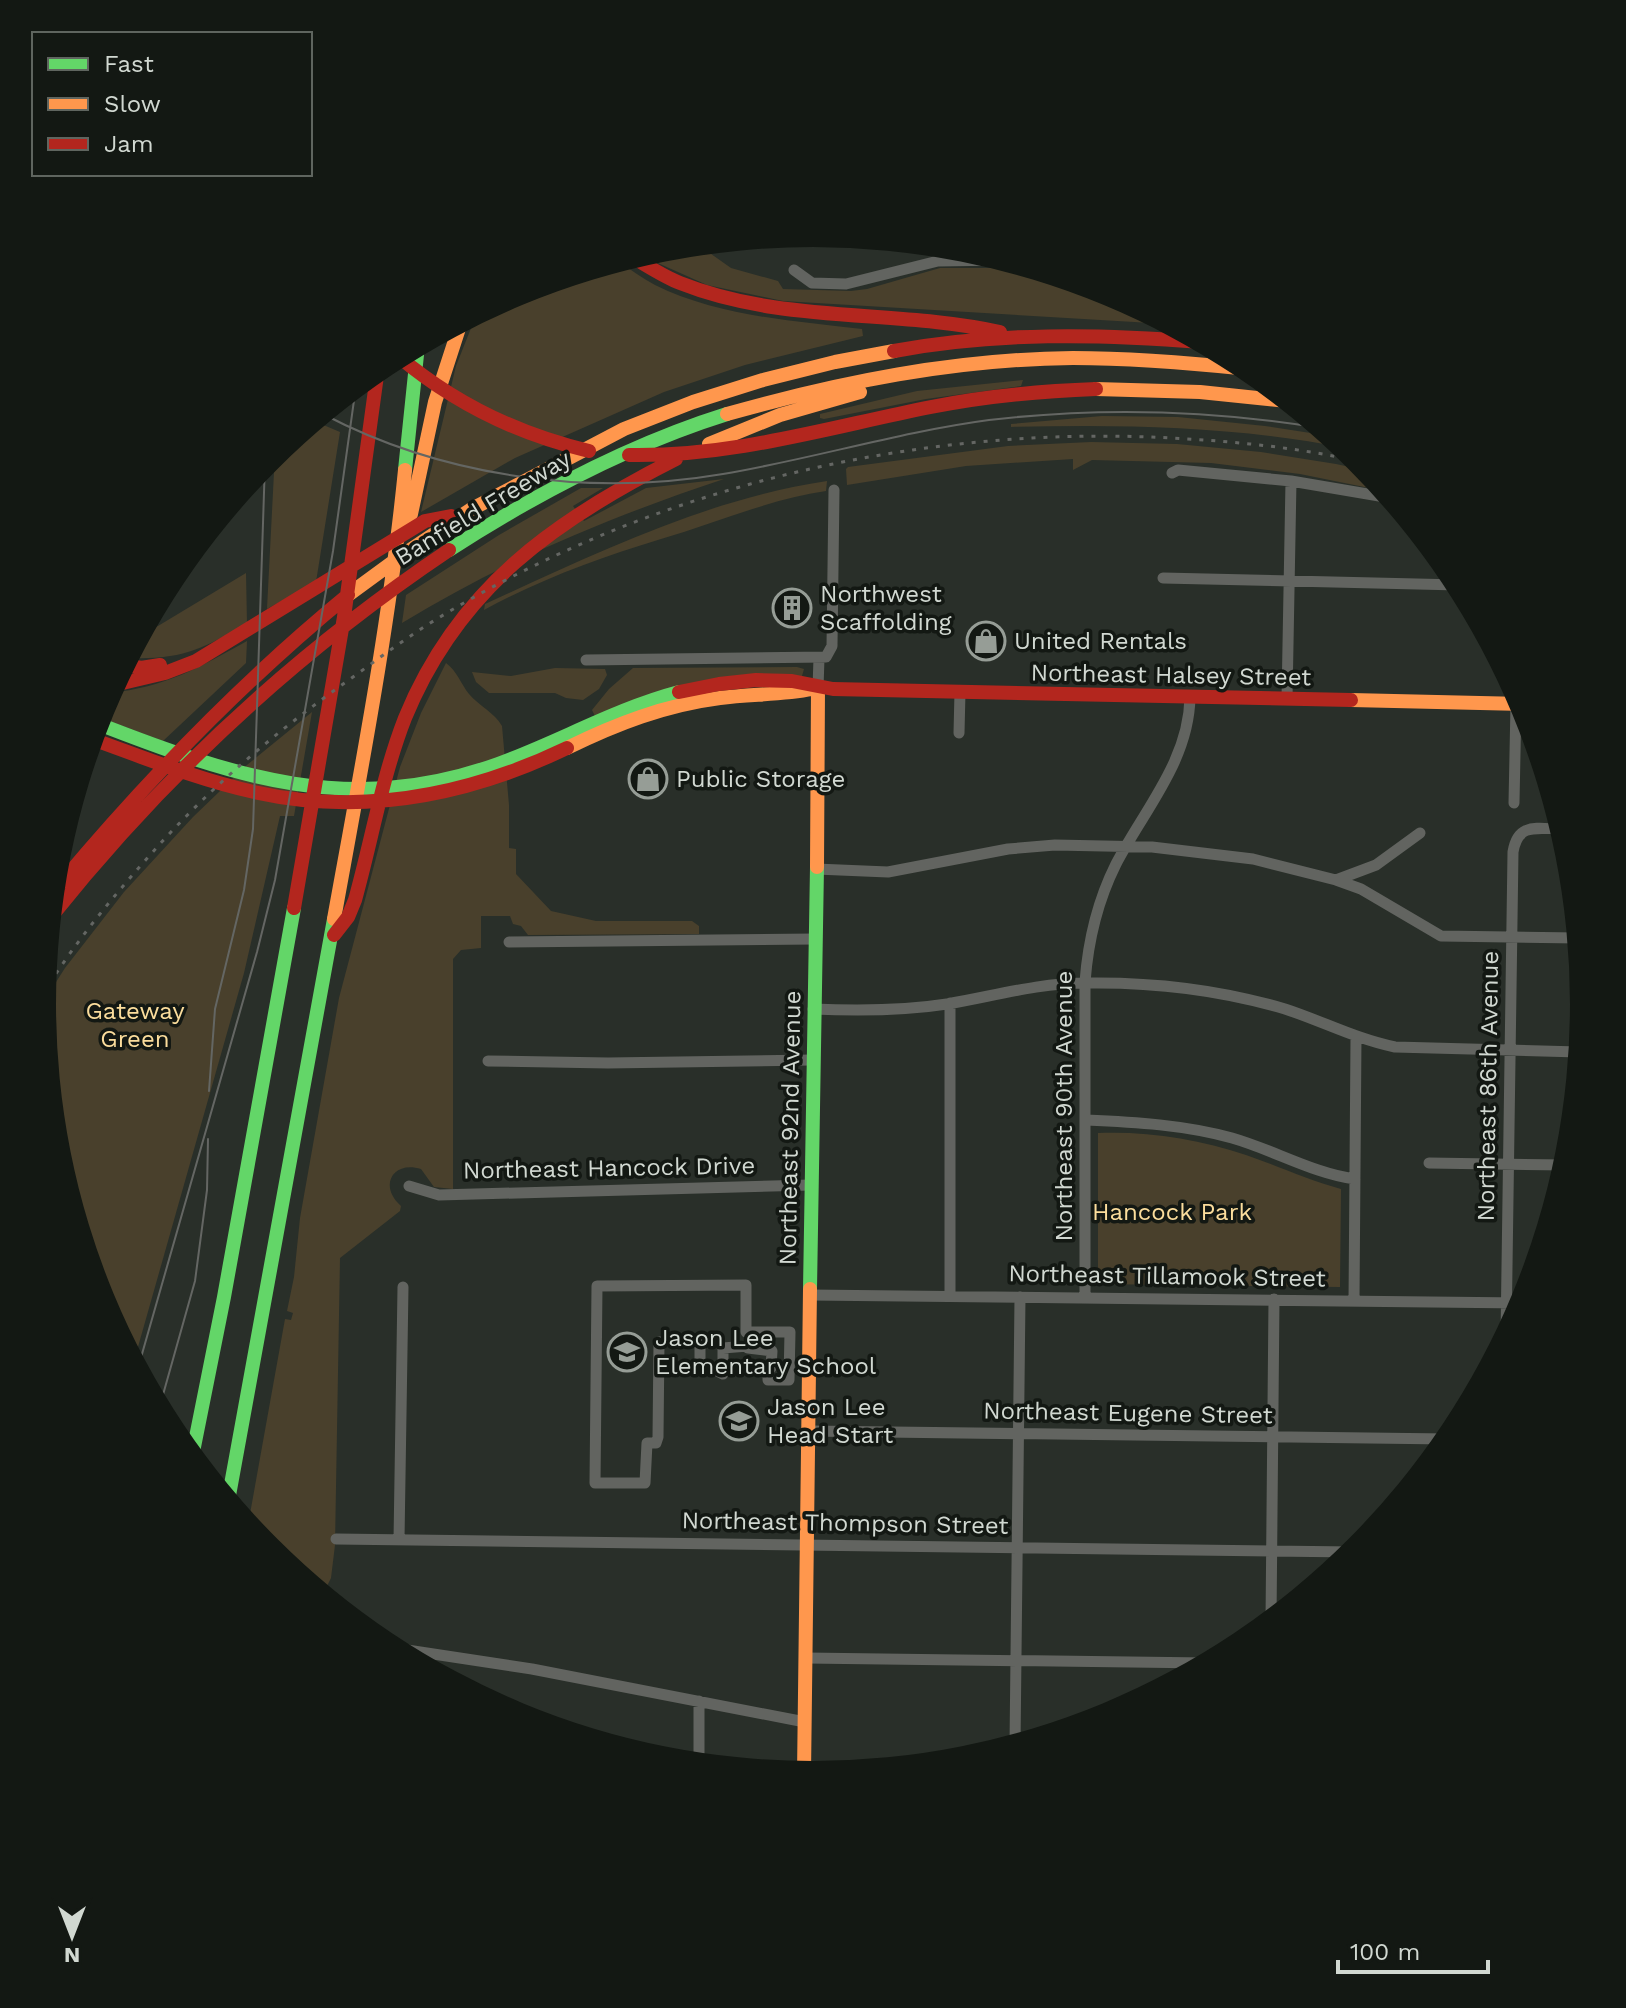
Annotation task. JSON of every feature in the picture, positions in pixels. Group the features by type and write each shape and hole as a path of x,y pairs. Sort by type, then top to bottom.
{"main road":[{"path":"648,266 680,283 747,303 840,316 958,323 1015,336"},
{"name":"Banfield Freeway","path":"68,875 142,787 238,692 350,595 463,514 621,431 721,393 858,357 1015,336 1080,335 1178,341"},
{"path":"399,534 411,514 435,402 456,337"},
{"name":"Banfield Freeway","path":"62,904 136,816 241,712 353,619 468,537 584,472 695,426 828,386 933,369 1079,358 1151,359 1220,366"},
{"path":"231,1487 369,721 399,534 416,360"},
{"path":"409,365 444,393 482,415 544,440 587,451 660,456 740,447 940,405 1080,391 1192,391 1268,399"},
{"path":"331,941 351,911 393,753 417,691 460,619 500,573 539,538 648,472 751,426 933,369"},
{"path":"195,1441 323,752 359,525 376,386"},
{"path":"128,682 165,673 196,661 425,521 463,514"},
{"path":"135,667 196,661"},
{"name":"Northeast Halsey Street","path":"109,728 233,773 276,784 321,789 384,790 439,781 497,765 677,693 727,684 793,682 818,688 1507,704"},
{"name":"Northeast 92nd Avenue","path":"804,1761 812,1060 819,818 818,688"},
{"name":"Northeast Halsey Street","path":"103,743 251,791 297,800 374,803 423,797 501,777 628,714"}],"street":[{"path":"794,270 812,283 846,284 947,259"},
{"path":"1172,473 1178,470 1291,481 1372,495"},
{"path":"1287,699 1291,481"},
{"name":"Northeast 92nd Avenue","path":"818,688 819,658 829,654 832,646 834,490"},
{"path":"1163,578 1443,585"},
{"path":"586,660 819,658"},
{"path":"959,733 960,692"},
{"name":"Northeast 90th Avenue","path":"1085,1297 1085,982 1090,944 1116,865 1166,781 1177,756 1188,725 1190,697"},
{"path":"1514,803 1518,729"},
{"name":"Northeast 86th Avenue","path":"1506,1308 1513,852 1517,837 1527,829 1549,829"},
{"path":"1336,880 1376,865 1420,833"},
{"path":"816,869 888,872 1030,847 1127,846 1253,859 1336,880 1361,889 1441,936 1567,938"},
{"path":"509,942 815,939"},
{"path":"813,1009 891,1010 950,1003 1015,989 1085,982 1155,986 1235,996 1289,1010 1356,1037 1408,1049 1568,1052"},
{"path":"950,1003 950,1296"},
{"path":"1354,1301 1356,1037"},
{"path":"488,1061 812,1060"},
{"path":"1086,1120 1203,1131 1256,1146 1310,1168 1355,1179"},
{"path":"1429,1163 1552,1165"},
{"name":"Northeast Hancock Drive","path":"409,1186 439,1195 811,1185"},
{"path":"746,1285 746,1332 790,1332 789,1380 768,1380 768,1368 772,1365 772,1351 768,1349 748,1346 723,1348 723,1374 700,1362 700,1342 659,1342 658,1437 656,1443 647,1443 645,1483 595,1483 597,1286 746,1285"},
{"path":"399,1540 403,1287"},
{"name":"Northeast Tillamook Street","path":"810,1295 1506,1303"},
{"path":"1015,1733 1020,1297"},
{"path":"1271,1607 1274,1299"},
{"name":"Northeast Eugene Street","path":"808,1431 1432,1439"},
{"name":"Northeast Thompson Street","path":"336,1539 1334,1552"},
{"path":"422,1652 519,1666 805,1722"},
{"path":"806,1658 1186,1663"},
{"path":"699,1701 699,1752"}],"green space":[{"path":"711,254 731,268 778,281 783,289 851,291 940,268 987,268 1056,287 1142,322 783,301 707,285 659,263"},
{"path":"631,270 655,285 704,304 756,316 862,329 863,336 745,365 664,392 515,458 421,512 456,366 471,329 570,287"},
{"path":"1023,380 1021,386 820,418 820,414 917,391"},
{"path":"1102,416 1178,417 1309,433 1321,444 1179,428 1011,427 1011,424"},
{"path":"325,426 340,432 316,582 267,609 274,473"},
{"path":"1091,442 1177,444 1261,452 1345,466 1365,487 1300,474 1211,463 1092,460 1073,470 1073,459 966,466 847,485 848,467 1008,446"},
{"path":"724,479 558,542 479,580 402,623 406,595 499,535 581,488 603,488 573,506 584,521 646,488"},
{"path":"827,481 826,491 764,505 615,554 549,579 484,610 485,604 652,530 738,501"},
{"path":"246,573 247,624 191,651 140,658 158,626"},
{"path":"247,641 246,663 163,741 111,722 124,691 165,681"},
{"path":"446,663 469,694 502,726 509,805 509,848 516,849 516,874 551,911 596,921 692,921 699,926 699,934 528,935 521,926 513,924 510,916 481,916 481,948 461,950 453,959 453,1189 434,1187 421,1169 411,1167 396,1171 390,1191 401,1206 400,1211 340,1258 335,1545 328,1585 251,1510 285,1319 291,1320 293,1313 287,1311 300,1218 339,998 400,767 421,713"},
{"path":"555,668 605,669 607,675 599,689 583,700 555,693 489,693 476,682 472,672 511,676"},
{"path":"633,668 804,669 802,676 595,716 592,710 609,689"},
{"name":"Gateway Green","path":"312,712 294,816 280,816 244,973 138,1347 96,1247 71,1152 62,1103 57,981 124,892 193,817 247,765"},
{"name":"Hancock Park","path":"1098,1133 1173,1137 1210,1145 1341,1189 1340,1287 1098,1284"}],"tram line":[{"path":"142,1354 275,880 333,551 354,402"},
{"path":"333,419 369,436 467,467 569,482 621,483 672,481 723,474 922,431 1030,416 1155,412 1300,425"},
{"path":"209,1091 215,1009 244,890 253,829 264,484"},
{"path":"164,1393 195,1281 207,1190 208,1139"}],"railway":[{"path":"57,973 98,917 159,845 227,777 276,735 440,617 521,572 606,534 693,501 782,476 873,456 965,443 1058,437 1150,437 1256,445 1335,457"}],"traffic: fast":[{"path":"405,470 416,360"},
{"path":"449,550 515,509 618,456 727,414"},
{"path":"109,728 245,774 342,789 392,788 444,780 498,764 632,707 679,692"},
{"path":"810,1289 817,867"},
{"path":"195,1441 294,908"},
{"path":"231,1487 334,919"}],"traffic: slow":[{"path":"406,522 411,514 435,402 456,337"},
{"path":"348,595 470,510 624,429 693,402 763,380 894,351"},
{"path":"727,414 855,382 985,363 1095,358 1221,366"},
{"path":"1096,389 1200,392 1268,399"},
{"path":"709,444 780,415 860,392"},
{"path":"334,919 383,639 405,470"},
{"path":"817,867 818,688"},
{"path":"567,748 622,723 680,705 812,689"},
{"path":"1351,700 1507,704"},
{"path":"804,1761 810,1289"}],"traffic: jam":[{"path":"647,266 680,283 759,305 920,320 1000,332"},
{"path":"894,351 971,340 1048,336 1177,340"},
{"path":"409,364 442,389 488,415 537,436 589,451"},
{"path":"294,908 344,617 375,387"},
{"path":"629,455 744,446 952,403 1096,389"},
{"path":"334,935 348,917 355,900 384,785 405,718 427,672 453,631 482,595 551,533 632,482 676,459"},
{"path":"128,682 165,673 196,661 425,521 451,516"},
{"path":"62,903 140,814 236,718 339,630 449,550"},
{"path":"67,876 198,732 271,662 348,595"},
{"path":"135,667 160,665"},
{"path":"679,692 756,680 792,681 833,689 1351,700"},
{"path":"103,743 233,787 294,799 335,802 414,797 453,789 492,778 567,748"}],"place":[{"name":"Northwest Scaffolding","path":"792,608"},
{"name":"United Rentals","path":"986,641"},
{"name":"Public Storage","path":"648,779"},
{"name":"Jason Lee Elementary School","path":"627,1352"},
{"name":"Jason Lee Head Start","path":"739,1421"}]}
